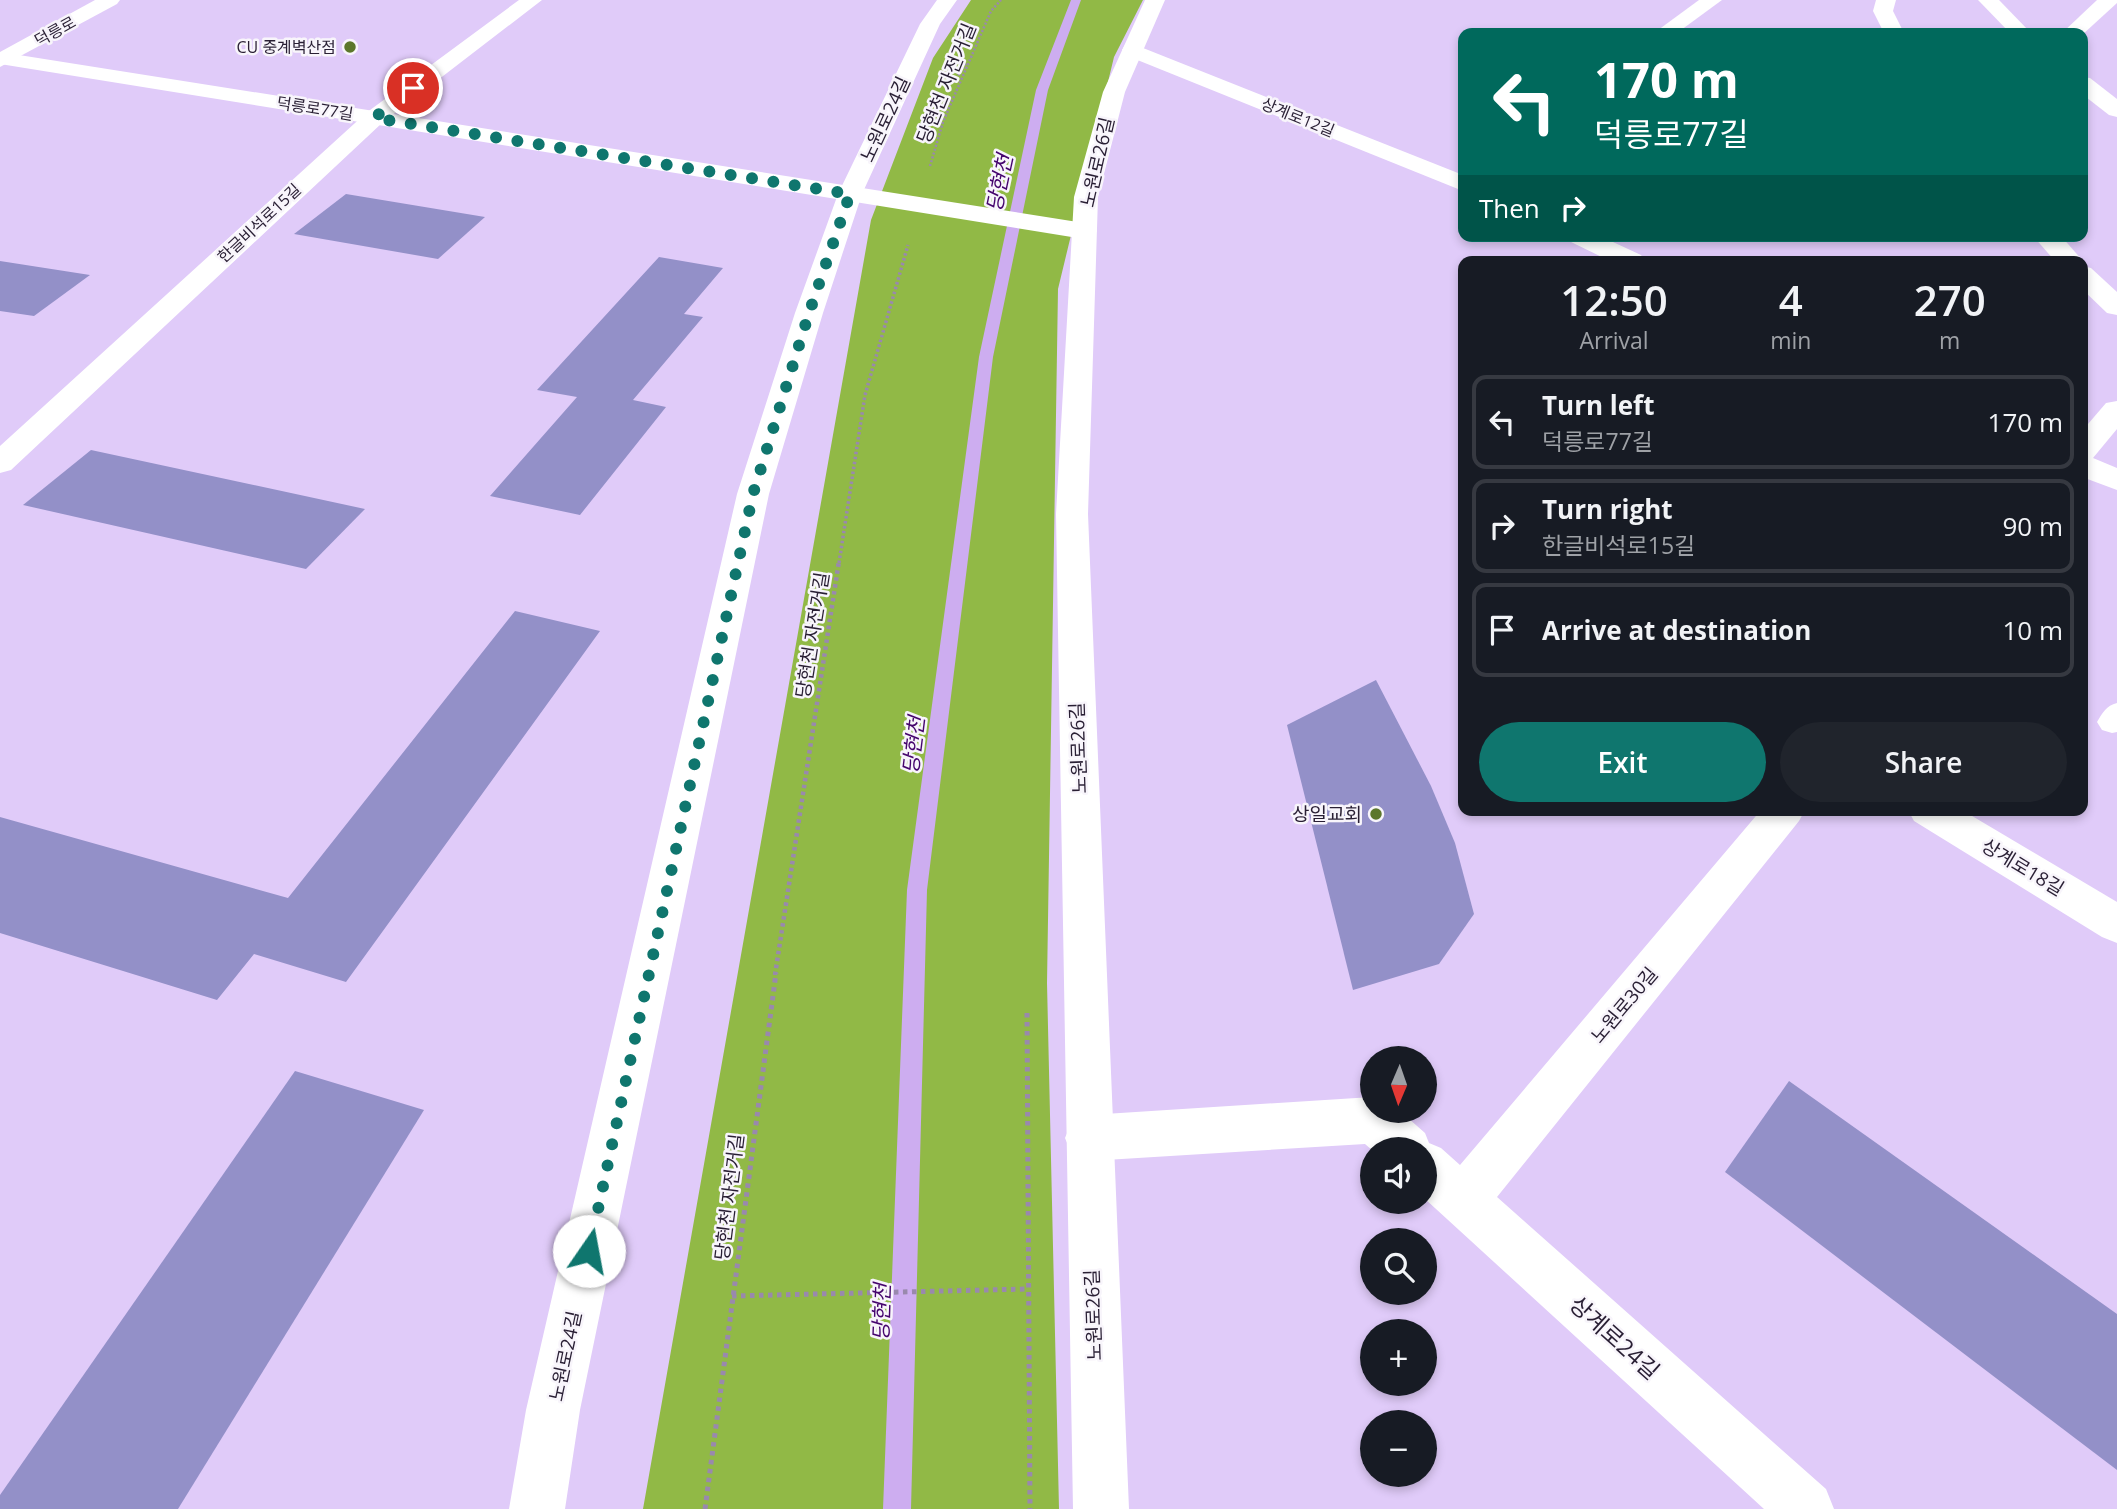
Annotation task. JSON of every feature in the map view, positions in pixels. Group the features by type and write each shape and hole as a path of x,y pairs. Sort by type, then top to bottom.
{"street":[{"name":"덕릉로","path":"2,60 110,0"},
{"name":"한글비석로15길","path":"0,463 374,118 532,0"},
{"name":"노원로24길","path":"537,1509 553,1410 753,494 809,313 862,196 930,24 947,0"},
{"name":"노원로26길","path":"1101,1509 1072,514 1075,230 1114,92 1154,0"},
{"path":"1696,24 1712,0"},
{"path":"1886,0 1883,11 1892,28"},
{"path":"1987,0 2016,28"},
{"path":"2077,28 2109,0"},
{"name":"상계로12길","path":"1133,50 1458,180"},
{"name":"덕릉로77길","path":"2,60 1075,230"},
{"path":"2088,88 2117,110"},
{"path":"1591,242 1621,256"},
{"path":"2052,242 2065,256"},
{"path":"2088,280 2117,307"},
{"path":"2088,444 2117,410"},
{"path":"2088,468 2117,480"},
{"name":"노원로30길","path":"1463,1200 1780,816"},
{"name":"상계로18길","path":"1938,816 2117,924"},
{"path":"1089,1138 1374,1120 1393,1137"},
{"name":"상계로24길","path":"1437,1177 1806,1509"}],"path":[{"name":"당현천 자전거길","path":"928,174 943,122 992,11 1001,0"},
{"name":"당현천 자전거길","path":"705,1509 765,1042 865,395 909,239"},
{"path":"732,1296 1028,1289"}],"green space":[{"path":"971,0 1143,0 1114,57 1058,289 1047,983 1059,1509 643,1509 871,220 933,58"}],"building":[{"path":"346,194 485,217 438,259 294,234"},
{"path":"659,257 723,268 684,314 703,317 633,400 666,407 580,515 490,496 577,397 537,390"},
{"path":"0,261 90,275 34,316 0,311"},
{"path":"91,450 365,509 306,569 23,505"},
{"path":"515,611 600,631 346,982 254,954 217,1000 0,933 0,817 288,898"},
{"name":"상일교회","path":"1376,680 1431,786 1455,843 1474,914 1439,964 1353,990 1287,725"},
{"path":"295,1071 424,1110 178,1509 0,1509 0,1495"},
{"path":"1789,1081 2117,1314 2117,1470 1725,1172"}],"waterway":[{"name":"당현천","path":"897,1509 917,890 986,357 1042,90 1076,0"}],"place":[{"name":"CU 중계벽산점","path":"350,47"},
{"name":"상일교회","path":"1376,814"}],"route":[{"path":"413,88 374,118 850,194 809,313 753,494 589,1251"}]}
